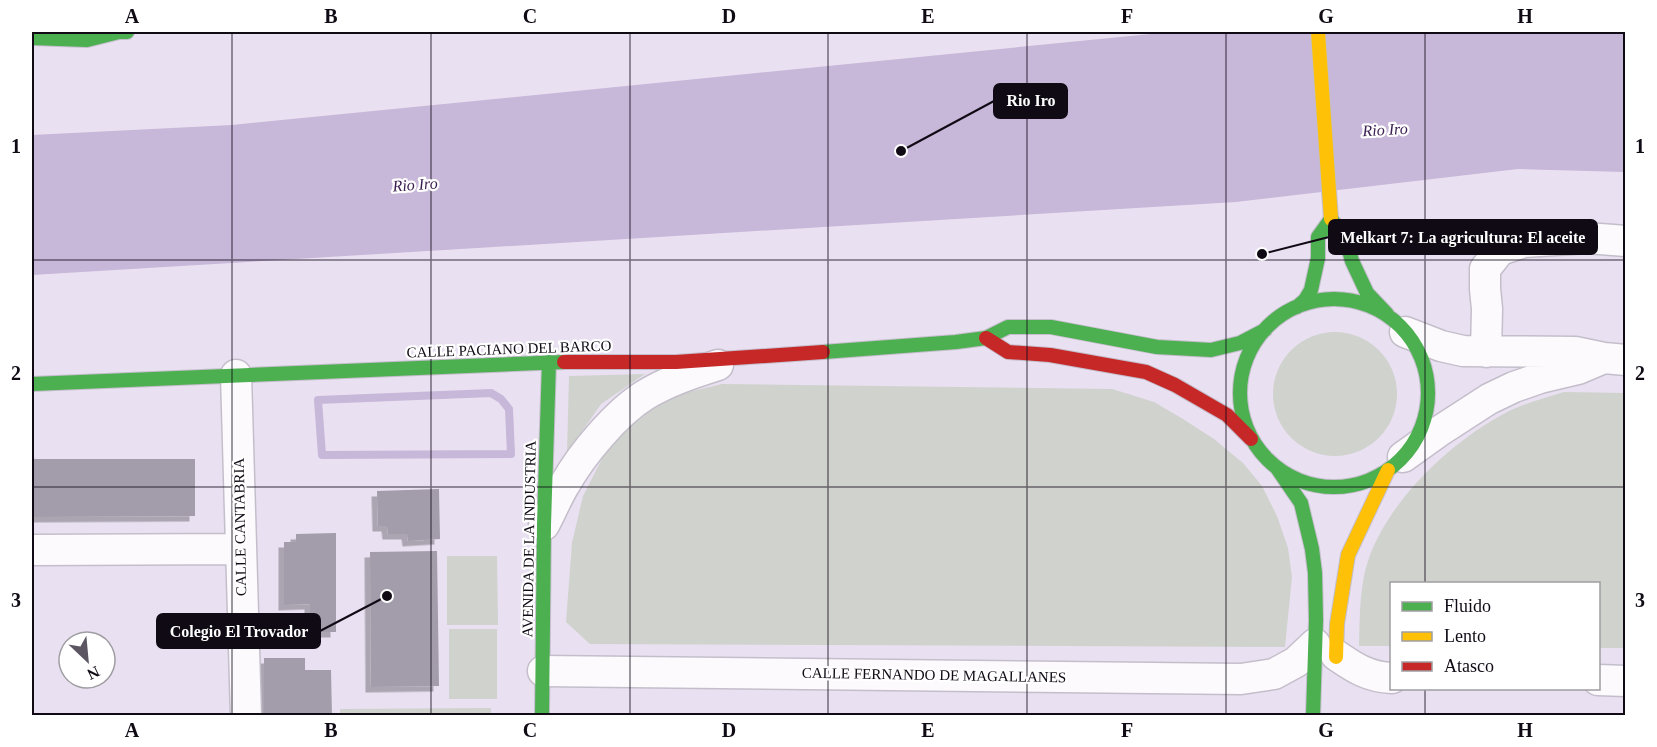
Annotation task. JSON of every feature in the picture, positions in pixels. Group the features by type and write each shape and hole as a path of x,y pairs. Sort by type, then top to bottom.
{"street":[{"path":"32,38 87,40 127,32"},
{"path":"1313,716 1337,624 1348,555 1360,527 1395,464 1415,442 1428,405 1428,385 1424,366 1416,348 1398,325 1367,293 1352,261 1345,237 1331,219 1318,32"},
{"path":"1251,439 1240,402 1240,382 1245,363 1253,345 1265,330 1280,317 1297,307 1311,290 1318,258 1318,237 1331,219"},
{"path":"1486,352 1485,269 1500,250 1524,242 1587,238 1626,241"},
{"path":"1297,307 1316,301 1336,299 1355,302 1374,308 1398,325 1441,346 1463,351 1575,352 1615,359"},
{"name":"CALLE PACIANO DEL BARCO","path":"32,384 549,362 675,362 956,342 986,338 1008,327 1051,327 1157,347 1211,350 1240,343 1265,330"},
{"path":"986,338 1008,352 1050,355 1146,372 1175,385 1227,415 1277,468 1313,485 1332,487 1352,486 1371,480 1490,399 1514,387 1615,359"},
{"path":"544,525 566,483 593,445 620,414 645,395 686,375 746,357"},
{"name":"AVENIDA DE LA INDUSTRIA","path":"542,716 549,362"},
{"name":"CALLE CANTABRIA","path":"236,375 246,716"},
{"path":"1277,468 1300,503 1311,543 1316,578 1317,622 1329,658 1379,678 1390,678"},
{"path":"32,550 240,549"},
{"name":"CALLE FERNANDO DE MAGALLANES","path":"543,670 1241,679 1274,674 1296,662 1329,658"},
{"path":"1600,680 1626,681"}],"shaded area":[{"path":"1335,332 1359,337 1379,350 1392,370 1397,394 1392,418 1379,438 1359,451 1335,456 1311,451 1291,438 1278,418 1273,394 1278,370 1291,350 1311,337"},
{"path":"645,374 601,404 567,453 569,376"},
{"path":"722,384 1112,389 1154,402 1214,439 1243,463 1262,486 1277,516 1288,548 1292,577 1285,647 590,644 566,622 572,543 583,496 605,453 625,431 654,406 680,394"},
{"path":"1564,392 1625,393 1625,648 1600,648 1600,582 1390,582 1390,646 1359,646 1361,600 1366,566 1380,533 1393,512 1409,491 1446,454 1486,424 1528,403"},
{"path":"447,556 497,556 498,625 447,625"},
{"path":"449,629 497,629 497,699 449,699"},
{"path":"491,708 491,715 340,715 340,709"}],"water":[{"path":"1171,32 1625,32 1625,172 1518,169 1236,202 32,275 32,135 232,125"}],"building":[{"path":"32,459 195,459 195,516 32,517"},
{"path":"439,489 440,539 408,541 407,534 388,534 387,526 378,526 377,491"},
{"path":"336,533 336,632 310,632 310,604 284,605 284,542 296,542 296,534"},
{"path":"437,551 439,686 371,687 370,552"},
{"path":"264,658 305,658 305,670 331,670 332,716 264,716"}],"waterway":[{"path":"491,393 501,399 509,409 511,454 322,455 318,400 491,393"}],"traffic: fast":[{"path":"32,38 87,40 127,32"},
{"path":"1331,219 1345,237 1352,261 1367,293 1387,314"},
{"path":"1297,307 1311,290 1318,258 1318,237 1331,219"},
{"path":"1334,299 1370,306 1386,315 1400,327 1412,341 1421,357 1428,393 1421,429 1412,445 1400,459 1386,471 1370,480 1334,487 1298,480 1282,471 1268,459 1256,445 1247,429 1240,393 1247,357 1256,341 1268,327 1282,315 1298,306 1334,299"},
{"path":"823,352 986,338 1008,327 1051,327 1157,347 1211,350 1240,343 1265,330"},
{"path":"542,716 549,362"},
{"path":"32,384 564,362"},
{"path":"1277,468 1301,503 1312,549 1316,620 1313,716"}],"traffic: slow":[{"path":"1318,32 1331,219"},
{"path":"1336,657 1337,624 1348,555 1388,470"}],"traffic: jam":[{"path":"986,338 1008,352 1050,355 1146,372 1175,385 1227,415 1251,439"},
{"path":"564,362 676,362 823,352"}],"place":[{"name":"Rio Iro","path":"901,151"},
{"name":"Melkart 7: La agricultura: El aceite","path":"1262,254"},
{"name":"Colegio El Trovador","path":"387,596"}]}
